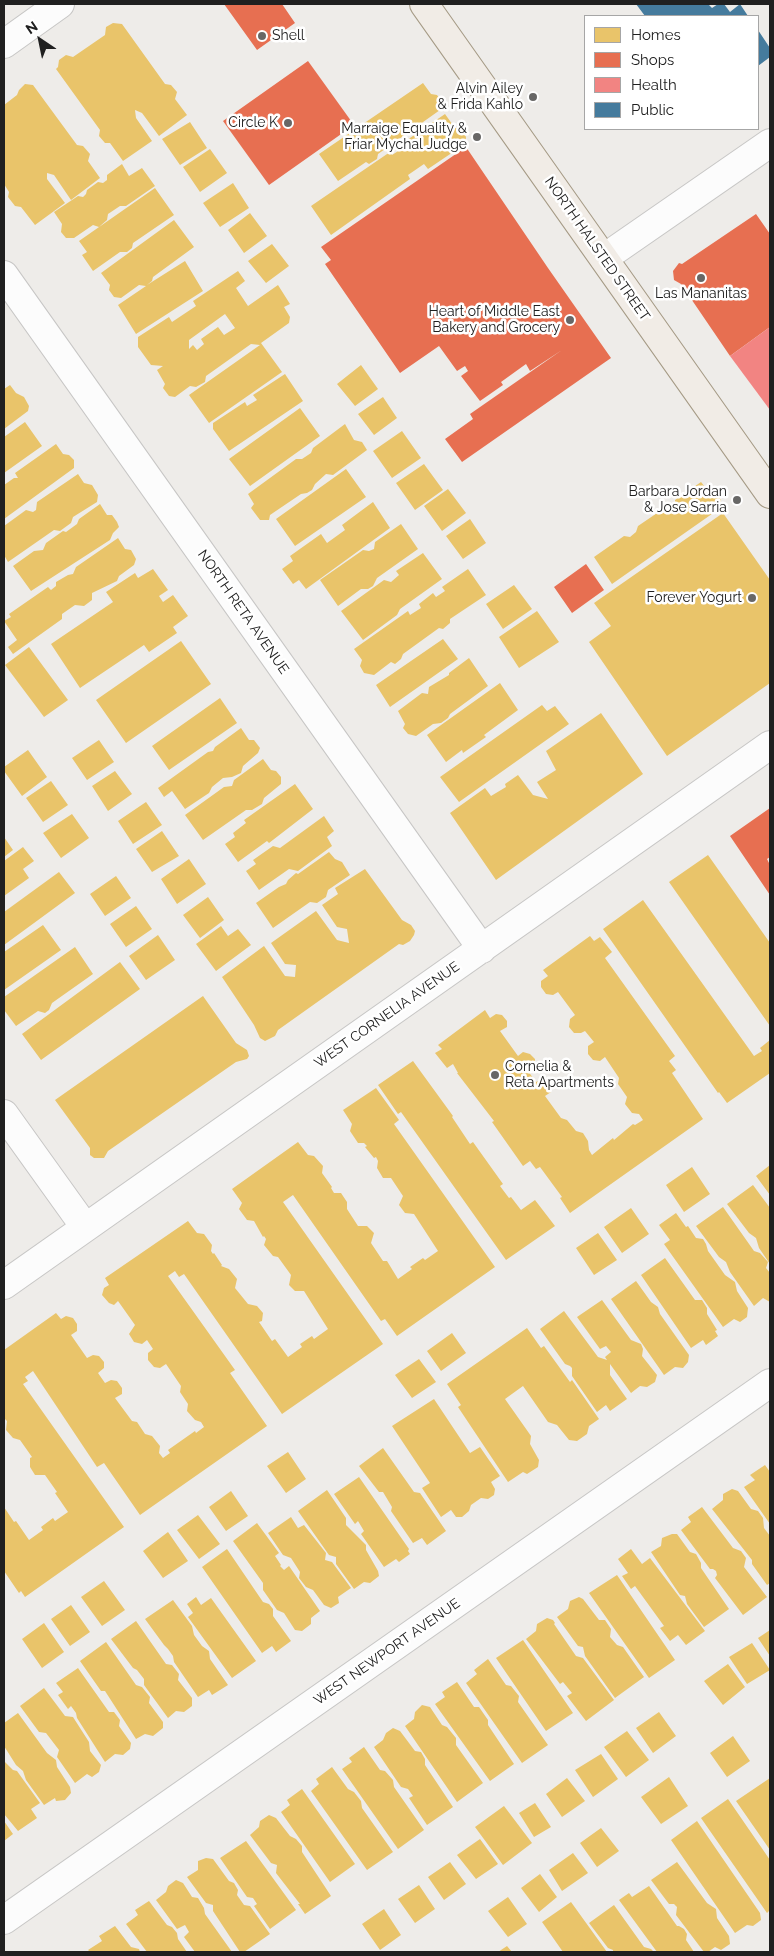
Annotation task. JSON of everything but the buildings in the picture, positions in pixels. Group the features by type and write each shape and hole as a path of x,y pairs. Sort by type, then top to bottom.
{"main road":[{"name":"NORTH HALSTED STREET","path":"424,4 770,494"}],"street":[{"path":"4,44 60,4"},
{"path":"604,258 770,143"},
{"name":"NORTH RETA AVENUE","path":"4,276 482,949"},
{"name":"WEST CORNELIA AVENUE","path":"4,1285 770,745"},
{"path":"4,1114 85,1227"},
{"name":"WEST NEWPORT AVENUE","path":"4,1920 770,1383"}],"place":[{"name":"Shell","path":"262,36"},
{"name":"Alvin Ailey & Frida Kahlo","path":"533,97"},
{"name":"Circle K","path":"288,123"},
{"name":"Marraige Equality & Friar Mychal Judge","path":"477,137"},
{"name":"Las Mananitas","path":"701,278"},
{"name":"Heart of Middle East Bakery and Grocery","path":"570,320"},
{"name":"Barbara Jordan & Jose Sarria","path":"737,500"},
{"name":"Forever Yogurt","path":"752,598"},
{"name":"Cornelia & Reta Apartments","path":"495,1075"}]}
